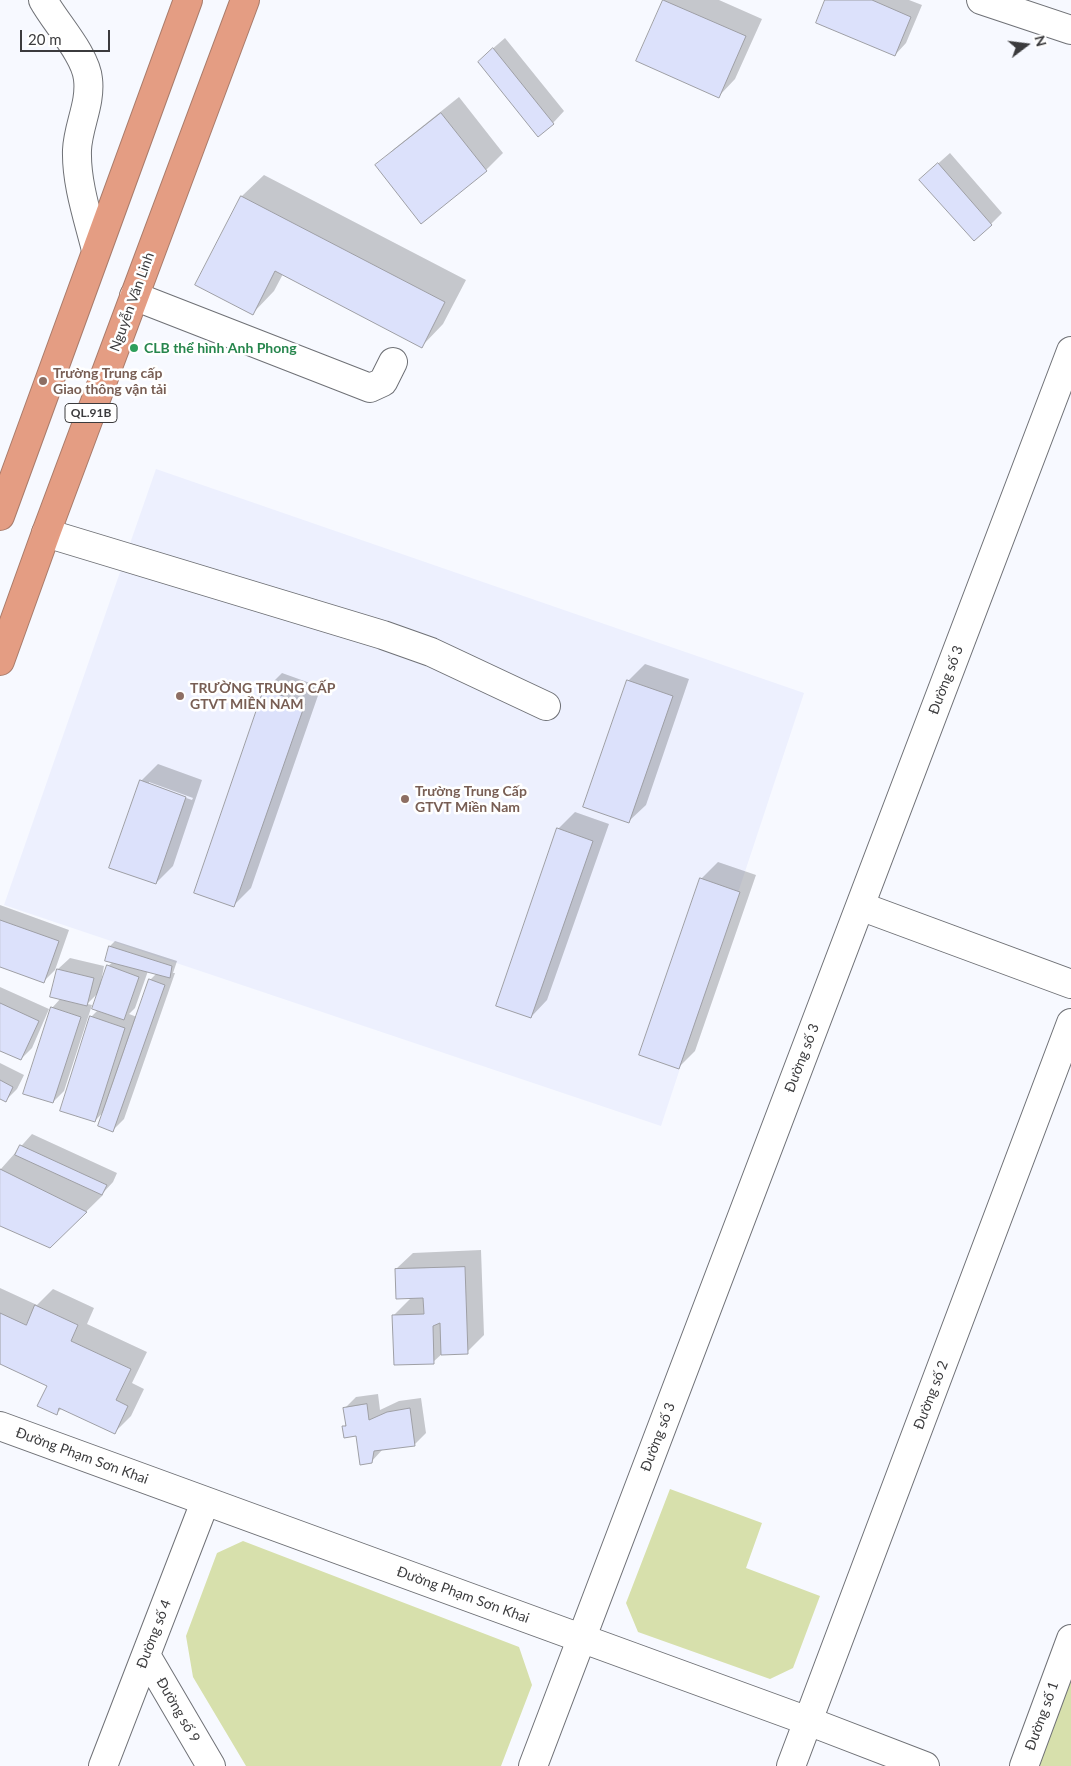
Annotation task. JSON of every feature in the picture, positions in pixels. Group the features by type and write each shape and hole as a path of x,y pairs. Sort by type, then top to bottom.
{"highway":[{"path":"0,516 188,0"},
{"name":"Nguyễn Văn Linh","path":"0,661 242,8"}],"street":[{"path":"981,0 1071,30"},
{"path":"45,3 81,58 88,78 87,106 77,147 77,169 96,250"},
{"path":"134,296 370,388 383,382 393,362"},
{"name":"Đường số 3","path":"533,1766 1071,351"},
{"path":"46,533 383,635 431,652 546,706"},
{"path":"860,906 1071,984"},
{"name":"Đường số 2","path":"791,1766 1071,1023"},
{"name":"Đường Phạm Sơn Khai","path":"0,1426 808,1721 925,1766"},
{"name":"Đường số 4","path":"103,1766 205,1502"},
{"name":"Đường số 1","path":"1024,1766 1071,1639"},
{"name":"Đường số 9","path":"146,1655 211,1766"}],"shaded area":[{"name":"Trường Trung Cấp GTVT Miền Nam","path":"156,469 804,693 661,1126 4,905"}],"green space":[{"path":"670,1489 762,1523 746,1568 820,1596 793,1668 770,1679 638,1632 626,1603"},
{"path":"243,1541 519,1647 532,1685 501,1766 246,1766 193,1677 186,1636 217,1553"},
{"path":"1071,1680 1071,1766 1039,1766"}],"building":[{"path":"663,0 746,36 719,98 636,61"},
{"path":"825,0 872,0 911,17 895,56 816,23"},
{"path":"493,48 554,124 538,137 478,62"},
{"path":"441,113 487,171 421,224 375,165"},
{"path":"938,163 992,225 974,241 919,180"},
{"path":"241,196 445,302 422,348 275,271 253,315 195,285"},
{"path":"627,680 673,696 629,823 583,807"},
{"path":"264,689 305,704 234,907 194,893"},
{"path":"140,780 186,797 156,884 109,868"},
{"path":"557,828 593,841 531,1018 496,1006"},
{"path":"700,878 740,892 679,1069 639,1055"},
{"path":"0,920 59,941 44,983 0,967"},
{"path":"109,946 172,966 170,978 105,961"},
{"path":"107,965 139,977 124,1020 92,1009"},
{"path":"57,969 94,978 87,1006 50,997"},
{"path":"149,979 165,985 113,1132 98,1126"},
{"path":"0,1003 39,1021 21,1060 0,1051"},
{"path":"51,1007 81,1017 53,1103 23,1094"},
{"path":"90,1016 125,1028 95,1122 60,1111"},
{"path":"0,1080 13,1087 6,1102 0,1099"},
{"path":"20,1145 107,1185 102,1195 15,1155"},
{"path":"0,1169 87,1212 50,1248 0,1226"},
{"path":"465,1267 468,1354 441,1355 440,1323 433,1326 434,1364 394,1365 392,1315 424,1314 423,1298 396,1299 395,1269"},
{"path":"35,1305 78,1325 71,1341 131,1369 116,1400 128,1406 115,1434 59,1408 57,1415 37,1406 47,1386 0,1364 0,1313 26,1325"},
{"path":"367,1404 369,1420 387,1412 410,1408 415,1446 374,1451 372,1463 360,1465 356,1436 344,1438 342,1426 346,1426 343,1408"}],"place":[{"name":"CLB thể hình Anh Phong","path":"134,348"},
{"name":"Trường Trung cấp Giao thông vận tải","path":"43,381"},
{"name":"TRƯỜNG TRUNG CẤP GTVT MIỀN NAM","path":"180,696"},
{"name":"Trường Trung Cấp GTVT Miền Nam","path":"405,799"}]}
